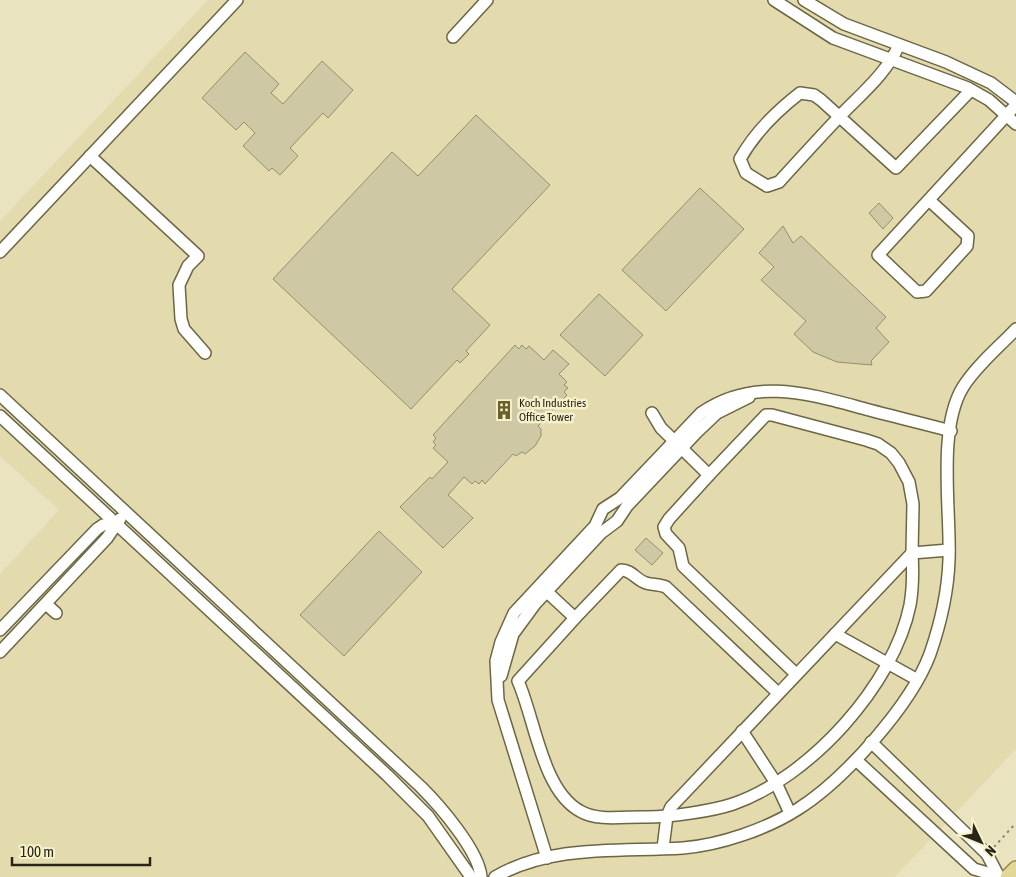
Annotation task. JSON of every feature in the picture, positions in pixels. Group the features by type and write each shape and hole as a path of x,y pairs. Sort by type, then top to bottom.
{"main road":[{"path":"1002,877 1016,869"}],"lane":[{"path":"0,252 237,0"},
{"path":"453,38 488,0"},
{"path":"774,0 833,38 971,90 1016,124"},
{"path":"804,0 844,24 946,62 990,83 1016,104 878,255 917,292 926,291 967,246 968,236 929,200"},
{"path":"898,45 892,60 840,116 779,182 767,186 756,182 746,174 740,159 747,146 787,103 800,93 814,95 840,116 896,168 971,90"},
{"path":"90,156 198,256 188,266 179,285 181,319 184,329 205,353"},
{"path":"496,877 516,865 547,858 607,850 686,848 744,835 790,813 830,785 856,760 903,704 930,655 943,606 949,550 946,481 952,420 962,388 1016,329"},
{"path":"547,858 498,700 496,661 501,642 514,613 597,530 617,522 623,502 677,444 718,413 755,393 773,390 801,392 951,431"},
{"path":"0,395 439,805 480,867 481,877"},
{"path":"652,413 661,428 709,475"},
{"path":"778,693 666,587 657,583 646,583 628,570 621,570 608,582 518,681 551,779 562,796 580,811 596,816 668,816 732,805 786,778 821,749 866,698 888,664 910,606 913,577 913,504 909,482 899,463 878,444 772,415 766,415 709,475 664,527 666,534 679,548 683,566 796,674"},
{"path":"0,416 428,816 471,877"},
{"path":"498,688 513,634 597,530 603,509 623,502"},
{"path":"0,652 108,538 116,524 127,512"},
{"path":"0,630 97,529 103,525 116,524"},
{"path":"663,848 671,807 834,634 912,553 949,550"},
{"path":"546,592 576,618"},
{"path":"46,604 56,613"},
{"path":"834,634 916,680"},
{"path":"299,695 309,684"},
{"path":"742,731 776,783 790,813"},
{"path":"871,742 988,854 1002,877"},
{"path":"856,760 974,869 1002,877"}],"shaded area":[{"path":"208,0 1016,0 1016,749 895,877 0,877 0,574 59,510 0,456 0,221"}],"building":[{"path":"245,52 279,84 271,93 283,104 322,61 353,90 328,118 323,113 290,148 298,156 280,175 272,168 269,171 243,146 255,133 244,122 236,130 202,98"},
{"path":"476,115 550,185 452,289 490,325 466,351 469,354 460,363 457,360 411,409 273,279 392,152 418,176"},
{"path":"700,188 744,229 666,311 622,270"},
{"path":"879,203 893,218 883,229 869,213"},
{"path":"783,226 793,243 801,236 886,317 876,328 889,342 871,361 872,365 837,362 813,352 794,334 806,321 761,280 774,267 759,253"},
{"path":"599,294 643,335 605,376 560,335"},
{"name":"Koch Industries Office Tower","path":"515,345 519,349 522,345 526,349 529,346 544,360 553,350 569,364 559,374 567,382 564,385 568,388 564,392 567,395 538,426 541,429 541,436 535,446 525,454 522,452 516,456 513,454 485,484 482,480 479,484 475,481 472,484 464,477 448,495 473,518 443,548 400,507 448,462 433,448 436,445 433,442 436,438 433,435"},
{"path":"379,531 422,572 344,656 300,615"},
{"path":"646,538 663,553 652,565 635,550"}],"place":[{"name":"Koch Industries Office Tower","path":"504,410"}]}
